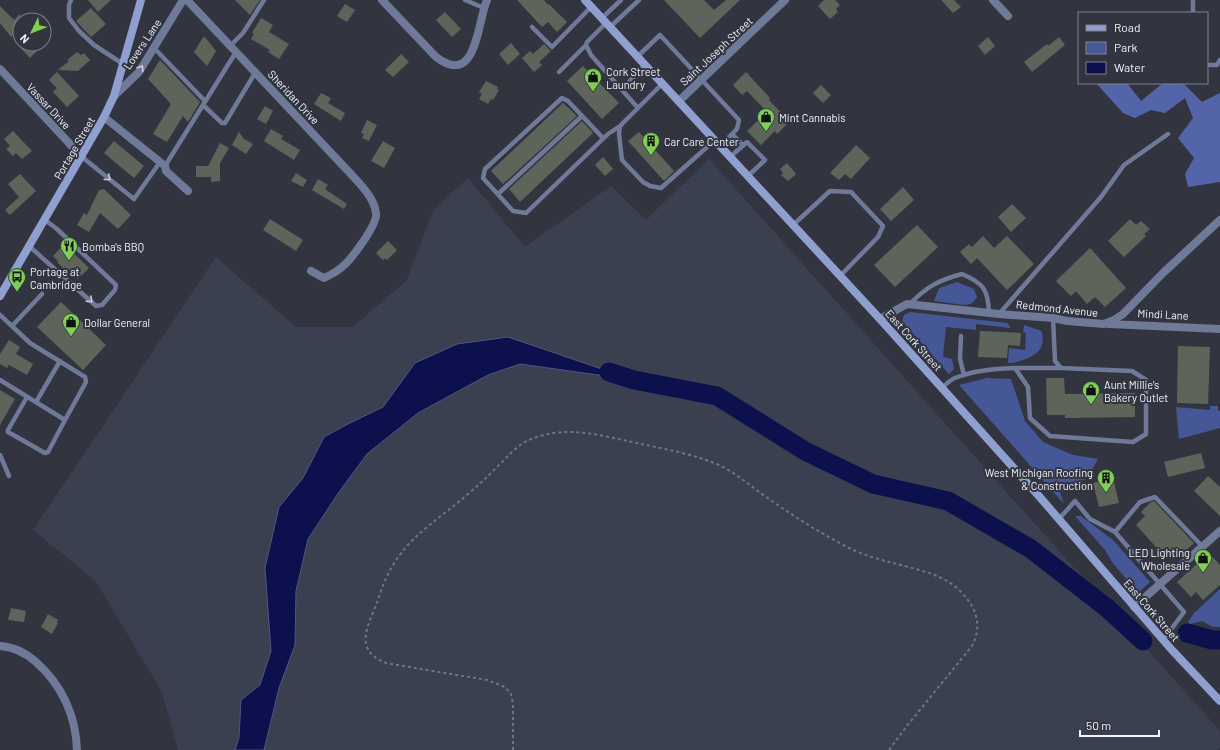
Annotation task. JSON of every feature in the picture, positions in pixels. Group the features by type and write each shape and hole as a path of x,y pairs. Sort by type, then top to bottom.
{"street":[{"name":"Portage Street","path":"0,296 104,117 114,96 141,0"},
{"name":"Lovers Lane","path":"114,96 139,72 183,0"},
{"name":"Sheridan Drive","path":"187,0 349,172 375,206 377,215 374,224 354,254 343,267 324,278 311,271"},
{"path":"382,0 436,58 445,64 455,65 465,62 473,50 485,4"},
{"name":"East Cork Street","path":"585,0 880,319 1059,519 1163,640 1220,701"},
{"name":"Saint Joseph Street","path":"678,101 785,0"},
{"path":"993,0 1008,16"},
{"name":"Vassar Drive","path":"0,69 82,157"},
{"path":"104,117 162,164 166,171 188,191"},
{"name":"Redmond Avenue","path":"910,304 1104,324 1123,314 1163,273 1220,220"},
{"path":"880,319 907,304 910,304"},
{"name":"Mindi Lane","path":"1104,324 1124,323 1220,329"},
{"path":"1134,607 1220,531"},
{"path":"0,646 7,646 20,650 45,670 58,685 70,711 75,727 77,750"}],"lane":[{"path":"72,0 69,5 69,18 79,31 94,45 123,64"},
{"path":"82,157 134,199 162,164 204,103 233,49 264,0"},
{"path":"465,0 485,4"},
{"path":"606,23 621,0"},
{"path":"559,72 606,23 639,0"},
{"path":"1192,12 1193,0"},
{"path":"532,27 552,47 591,7"},
{"path":"620,126 619,134 622,160 643,182 650,186 661,188 737,129 739,120 660,35 637,57"},
{"path":"586,45 590,55 638,108"},
{"path":"154,48 222,123 225,123 255,73"},
{"path":"1208,65 1217,65 1220,60"},
{"path":"622,89 645,65"},
{"path":"603,138 568,101 562,98 485,169 483,178 514,212 526,213 603,138 620,126 662,84"},
{"path":"498,194 582,116"},
{"path":"732,134 743,145"},
{"path":"999,314 1102,197 1124,165 1168,134"},
{"path":"730,156 747,142 765,160 748,176"},
{"path":"793,225 830,191 852,192 883,226 878,237 840,276"},
{"path":"29,246 96,306 102,305 116,290 116,285 57,229 45,220"},
{"path":"910,304 921,292 937,282 962,274 972,278 985,289 988,298 989,312"},
{"path":"12,326 42,294"},
{"path":"0,315 30,343 85,377 86,382 48,452 45,453 8,432 27,397"},
{"path":"1053,318 1055,361 1061,368"},
{"path":"961,336 960,359 964,375"},
{"path":"36,402 60,361"},
{"path":"942,388 953,378 986,370 1015,368 1061,368 1132,371 1146,380 1146,434 1133,442 1050,436 1030,418 1028,387 1015,368"},
{"path":"0,380 65,420"},
{"path":"0,455 9,476"},
{"path":"1114,532 1140,502 1155,497 1203,546"},
{"path":"1059,519 1075,501 1090,519 1114,532 1161,584 1184,612 1163,640"}],"path":[{"path":"513,750 513,704 511,694 505,687 487,680 386,663 371,653 366,644 366,633 391,568 411,541 473,490 524,442 550,434 576,432 665,449 712,463 742,479 795,517 842,545 873,557 935,576 953,585 960,591 968,600 976,615 978,632 976,638 972,646 889,750"}],"shaded area":[{"path":"1097,84 1128,84 1141,101 1162,84 1185,85 1202,102 1220,93 1220,182 1188,187 1185,174 1194,158 1178,138 1193,118 1185,98 1165,113 1151,110 1135,118 1123,113"},
{"path":"709,159 1220,731 1220,747 1218,750 178,750 162,692 95,580 33,530 216,257 296,327 353,327 407,280 433,210 468,178 525,247 611,186 646,220"}],"green space":[{"path":"957,282 974,289 977,297 973,302 964,305 934,301 939,288"},
{"path":"910,312 1007,323 1010,328 976,324 976,330 946,327 943,356 952,359 954,369 949,374 902,321 904,315"},
{"path":"1024,325 1042,332 1043,338 1041,347 1036,353 1028,358 1018,362 1008,363 1009,348 1025,350 1026,333 1023,332"},
{"path":"987,378 1011,379 1025,421 1043,442 1073,455 1098,459 1087,479 1058,486 1064,504 959,385"},
{"path":"1210,406 1218,406 1218,410 1220,411 1220,428 1179,439 1176,407 1210,410"},
{"path":"1075,516 1081,516 1113,540 1150,582 1138,593 1112,562 1105,550"},
{"path":"1220,589 1220,627 1213,627 1202,621 1190,624 1188,622 1194,613"}],"water":[{"path":"508,337 634,380 520,364 488,375 418,413 367,454 339,492 308,539 296,591 295,645 279,688 264,750 235,750 239,738 241,700 260,685 271,651 265,568 279,507 303,478 324,437 383,407 415,363 457,344"}],"building":[{"path":"88,0 111,0 98,12"},
{"path":"235,0 260,0 250,15"},
{"path":"517,0 544,0 567,22 557,32 548,22 542,27"},
{"path":"664,0 704,0 714,10 726,0 740,0 700,38"},
{"path":"824,0 835,0 840,5 836,9 838,12 830,19 818,6"},
{"path":"941,0 954,0 961,7 953,13"},
{"path":"345,4 355,10 347,22 337,16"},
{"path":"0,6 12,18 11,37 0,23"},
{"path":"91,8 106,24 91,37 76,21"},
{"path":"445,12 461,29 452,37 436,20"},
{"path":"261,18 273,25 269,32 289,44 279,59 268,52 270,50 251,39 254,34 252,33"},
{"path":"204,36 216,51 207,66 194,52"},
{"path":"988,37 995,46 985,55 978,46"},
{"path":"1059,37 1065,45 1032,72 1024,62 1047,44 1048,46"},
{"path":"511,43 520,54 508,65 499,54"},
{"path":"544,44 551,51 539,62 542,65 534,72 522,58 530,51 533,54"},
{"path":"24,52 36,52 30,58"},
{"path":"77,52 81,55 84,53 90,60 78,71 58,70 69,61 67,60"},
{"path":"401,54 409,62 393,77 385,70"},
{"path":"160,60 200,102 188,122 183,116 167,142 153,134 171,104 148,79"},
{"name":"Cork Street Laundry","path":"583,66 619,103 602,119 567,81"},
{"path":"57,72 79,96 67,107 53,92 57,88 49,80"},
{"path":"746,72 788,120 786,121 788,123 777,134 775,131 761,145 747,131 767,112 747,91 742,95 733,85"},
{"path":"486,81 498,87 497,89 499,90 493,100 491,99 488,104 479,99 482,94 479,92"},
{"path":"821,85 831,95 823,103 813,93"},
{"path":"321,93 331,98 328,103 345,113 341,121 314,104"},
{"path":"563,103 577,116 503,184 491,171"},
{"path":"265,106 273,111 266,124 257,119"},
{"path":"367,120 377,125 369,141 362,138 364,134 361,133"},
{"path":"582,121 593,133 520,202 509,189"},
{"path":"271,129 283,136 281,139 300,150 294,160 264,141"},
{"path":"13,131 32,151 22,159 16,153 13,156 6,149 10,146 4,139"},
{"path":"239,132 244,139 253,144 246,154 232,145"},
{"name":"Car Care Center","path":"639,132 674,171 664,181 628,141"},
{"path":"114,141 144,166 134,178 104,153"},
{"path":"383,141 395,148 384,168 371,161"},
{"path":"220,143 229,148 220,163 220,181 211,182 211,177 196,177 196,166 208,166"},
{"path":"856,145 870,158 851,179 845,174 839,180 830,173"},
{"path":"603,157 613,169 605,176 595,165"},
{"path":"787,163 796,174 788,181 781,175 783,173 780,169"},
{"path":"296,173 307,180 303,187 291,181"},
{"path":"20,174 36,191 10,215 5,210 19,197 8,184"},
{"path":"318,179 328,185 325,189 347,204 344,209 312,190"},
{"path":"903,187 914,200 891,221 880,209"},
{"path":"104,189 131,215 118,229 100,213 89,232 77,225 84,213 87,215 99,190"},
{"path":"1012,204 1026,218 1011,232 998,217"},
{"path":"270,219 303,240 296,251 263,230"},
{"path":"1130,219 1136,225 1141,221 1150,229 1144,234 1146,236 1124,257 1108,241"},
{"path":"917,225 938,247 895,287 874,265"},
{"path":"983,236 994,248 1007,236 1034,264 1007,290 977,258 971,264 960,252 969,244 972,247"},
{"path":"388,241 397,250 387,260 385,258 383,260 376,253"},
{"path":"64,244 89,268 78,279 65,267 64,269 53,256"},
{"path":"1090,248 1126,288 1105,307 1095,297 1087,304 1076,291 1071,296 1056,281"},
{"path":"61,302 106,345 83,370 37,327"},
{"path":"980,331 1021,333 1020,346 1008,345 1007,358 978,357"},
{"path":"9,340 20,347 16,354 33,364 27,375 9,365 7,368 0,364 0,354"},
{"path":"1178,346 1210,347 1208,404 1177,403"},
{"name":"Aunt Millie's Bakery Outlet","path":"1046,378 1064,378 1065,394 1135,393 1135,417 1065,418 1065,415 1047,415"},
{"path":"0,390 15,399 0,425"},
{"path":"1201,453 1205,468 1168,477 1164,462"},
{"path":"1208,476 1220,487 1220,516 1194,491"},
{"name":"West Michigan Roofing & Construction","path":"1113,478 1119,503 1099,507 1093,483"},
{"path":"1154,501 1194,543 1181,555 1176,549 1166,558 1136,525 1145,516 1141,512"},
{"name":"LED Lighting Wholesale","path":"1209,553 1220,565 1220,585 1203,600 1196,592 1191,597 1177,582"},
{"path":"11,608 26,611 24,622 8,620"},
{"path":"48,614 58,620 52,634 41,627"}],"waterway":[{"path":"609,372 634,380 717,396 805,451 873,484 948,501 1031,549 1107,608 1143,641"},
{"path":"1187,633 1212,640 1220,640"}],"place":[{"name":"Cork Street Laundry","path":"593,92"},
{"name":"Mint Cannabis","path":"766,132"},
{"name":"Car Care Center","path":"651,156"},
{"name":"Bomba's BBQ","path":"69,261"},
{"name":"Portage at Cambridge","path":"17,292"},
{"name":"Dollar General","path":"71,337"},
{"name":"Aunt Millie's Bakery Outlet","path":"1091,405"},
{"name":"West Michigan Roofing & Construction","path":"1106,493"},
{"name":"LED Lighting Wholesale","path":"1203,573"}]}
